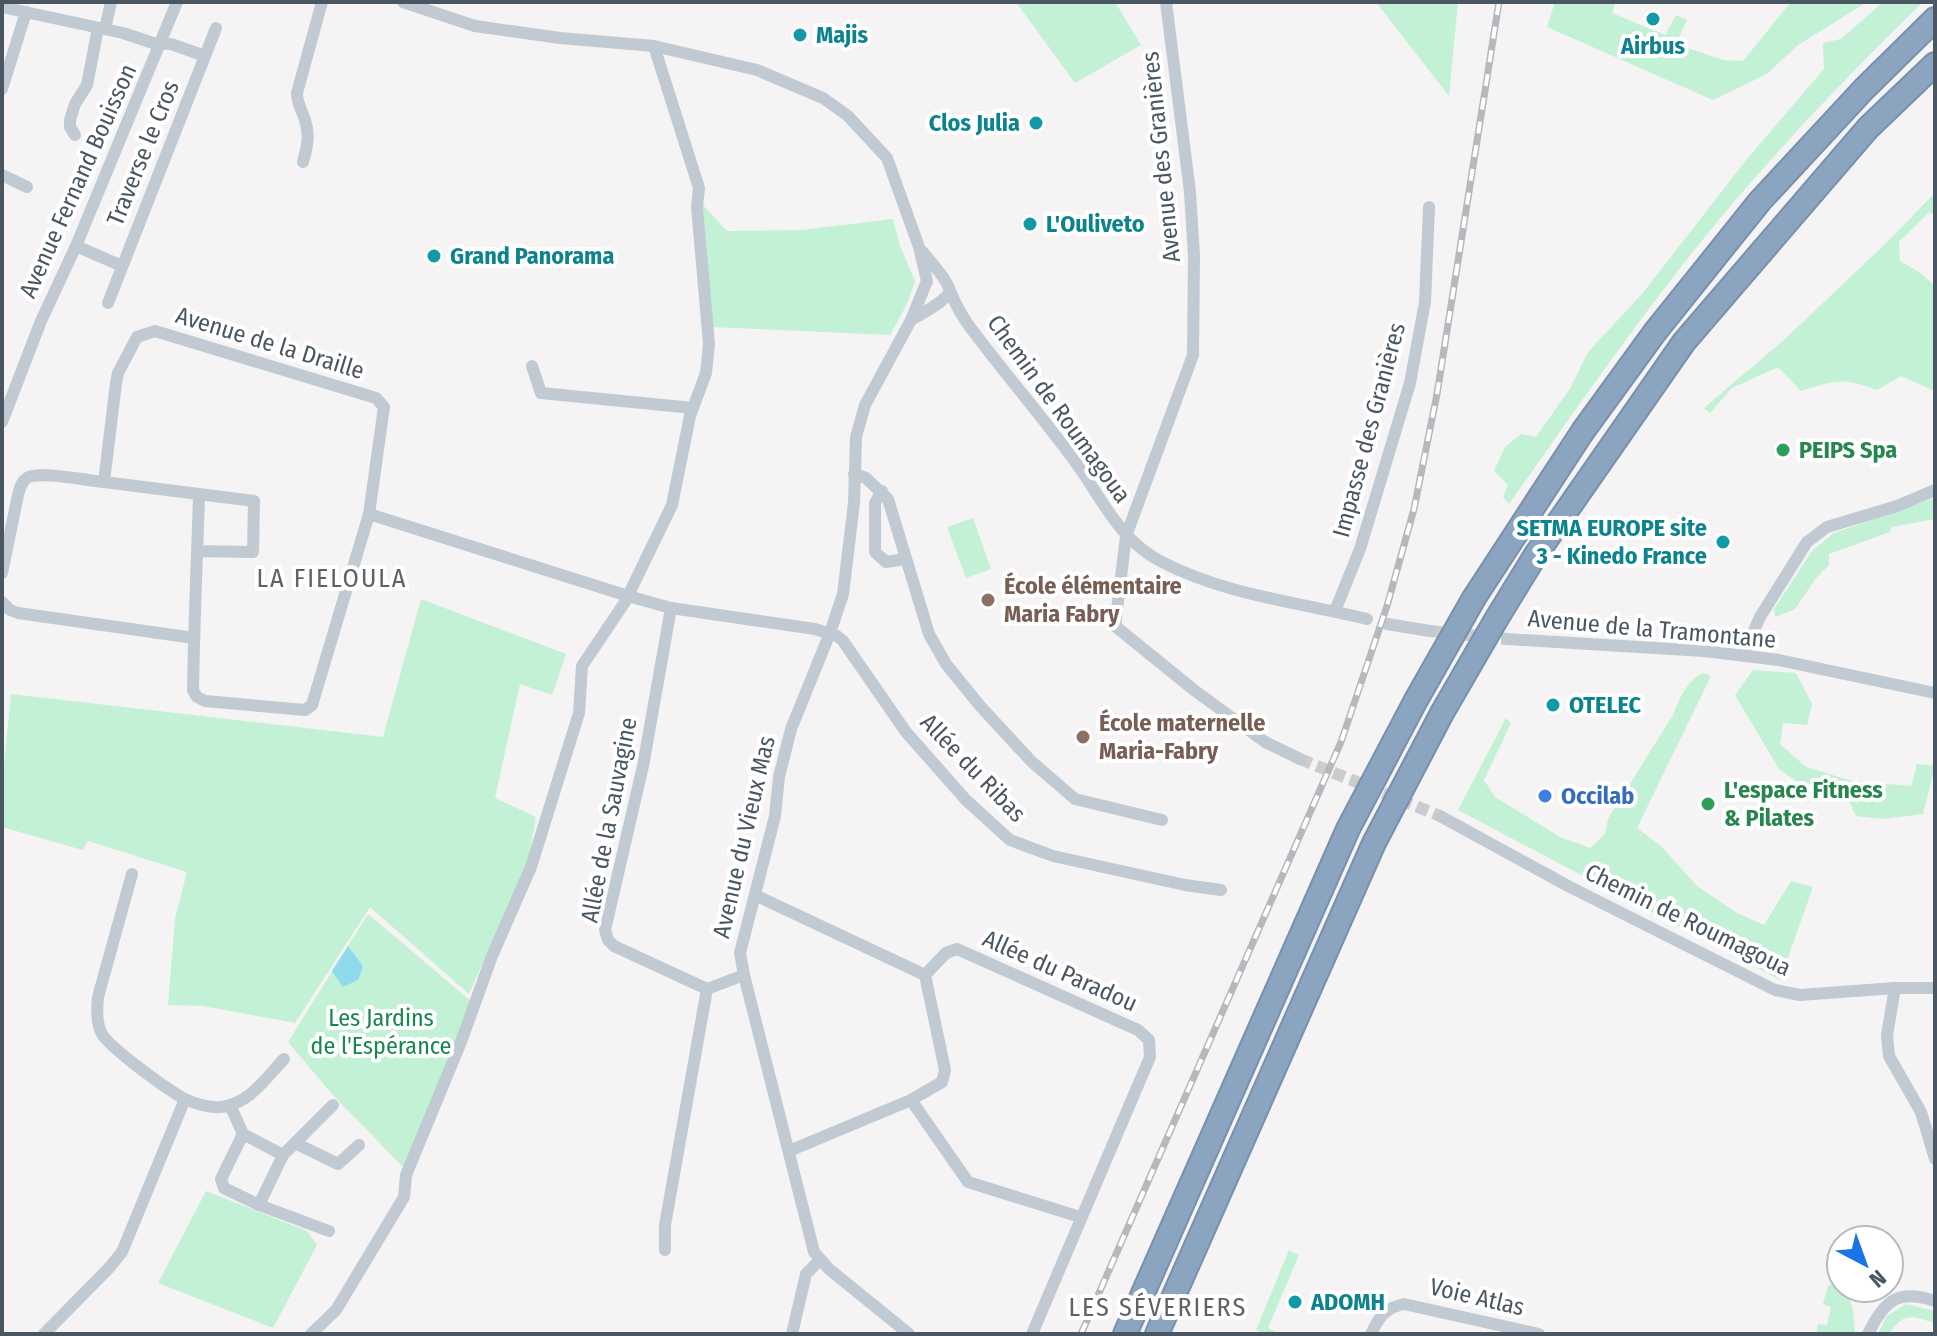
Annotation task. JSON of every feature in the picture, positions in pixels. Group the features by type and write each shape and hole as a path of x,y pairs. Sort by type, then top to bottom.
{"highway":[{"path":"1125,1334 1348,829 1474,598 1583,431 1702,272 1760,201 1864,89 1935,19"},
{"path":"1157,1334 1374,843 1442,713 1497,618 1535,556 1684,342 1868,128 1935,64"}],"street":[{"path":"75,135 70,120 75,104 87,85 111,2"},
{"name":"Avenue Fernand Bouisson","path":"2,422 41,321 76,246 177,2"},
{"path":"303,162 308,132 297,104 297,93 322,2"},
{"path":"403,2 475,26 560,38 654,46 757,70 814,93 848,116 887,158 919,247 926,298 941,299 948,284 919,247"},
{"name":"Avenue des Granières","path":"1126,536 1193,355 1194,256 1190,186 1166,2"},
{"name":"Traverse le Cros","path":"5,6 171,44 205,56"},
{"path":"2,89 26,12"},
{"name":"Traverse le Cros","path":"108,303 216,28"},
{"path":"311,1334 336,1310 404,1197 406,1175 461,1042 492,956 531,867 579,713 582,666 628,596 672,505 693,408 706,373 709,344 697,207 699,188 654,46"},
{"path":"2,175 27,187"},
{"name":"Impasse des Granières","path":"1335,611 1360,549 1410,383 1425,302 1429,207"},
{"name":"Traverse le Cros","path":"76,246 122,266"},
{"path":"925,286 934,277 942,278"},
{"name":"Avenue du Vieux Mas","path":"909,1334 820,1260 811,1244 740,953 775,816 779,777 791,729 841,603 848,567 860,418 911,320 925,286"},
{"name":"Chemin de Roumagoua","path":"941,299 966,321 1079,468 1126,536 1115,626 1253,734 1300,759"},
{"name":"Avenue du Vieux Mas","path":"911,320 941,299"},
{"name":"Avenue de la Draille","path":"104,482 118,373 137,337 155,331 376,398 384,407 369,514 312,705 305,710 205,701 197,697 193,690 199,496"},
{"path":"532,366 541,393 693,408"},
{"path":"854,474 866,478 882,491 875,503 875,552 886,562 905,559"},
{"path":"2,573 21,484 27,478 40,475 254,501 253,552 197,551"},
{"path":"1745,656 1760,617 1807,542 1827,527 1897,506 1935,490"},
{"name":"Allée du Ribas","path":"882,491 888,499 929,634 946,664 981,707 1032,762 1075,799 1162,820"},
{"path":"369,514 671,608 830,633"},
{"path":"1126,536 1162,562 1216,585 1245,594 1367,619"},
{"path":"2,602 18,613 194,638"},
{"name":"Allée de la Sauvagine","path":"671,608 643,766 605,930 614,946 707,989"},
{"path":"1387,624 1430,631"},
{"name":"Allée du Ribas","path":"830,633 843,641 906,732 966,800 1010,840 1053,856 1221,890"},
{"name":"Avenue de la Tramontane","path":"1507,639 1779,660 1935,693"},
{"name":"Chemin de Roumagoua","path":"1440,816 1568,886 1775,990 1800,995 1935,988"},
{"path":"132,874 98,997 97,1014 102,1034 114,1048 185,1099 207,1107 230,1105 255,1091 284,1059"},
{"path":"755,895 925,975 945,1076 939,1085 911,1100 789,1151"},
{"name":"Allée du Paradou","path":"925,975 946,953 957,949 1138,1030 1149,1040 1150,1057 1032,1334"},
{"path":"665,1250 665,1225 707,989 744,975"},
{"path":"1895,988 1887,1035 1889,1056 1921,1112 1935,1159"},
{"path":"44,1334 122,1252 185,1099"},
{"path":"911,1100 968,1182 1080,1217"},
{"path":"230,1105 243,1134 283,1155"},
{"path":"259,1205 283,1155 333,1105"},
{"path":"243,1134 221,1179 224,1188 259,1205 329,1231"},
{"path":"295,1143 338,1164 359,1145"},
{"path":"792,1334 806,1274 820,1260"},
{"path":"1868,1334 1884,1307 1894,1299 1905,1295 1935,1301"},
{"name":"Voie Atlas","path":"1371,1334 1385,1311 1404,1304 1539,1334"}],"green space":[{"path":"1016,2 1115,2 1141,45 1075,83"},
{"path":"1376,2 1458,2 1449,96"},
{"path":"1555,2 1612,2 1615,4 1612,13 1665,35 1676,15 1687,20 1676,44 1723,60 1743,61 1791,2 1867,2 1798,45 1767,74 1713,100 1547,27"},
{"path":"1883,2 1923,2 1795,133 1705,236 1634,329 1509,504 1503,497 1508,485 1494,471 1505,447 1521,434 1536,437 1571,387 1588,352 1642,294 1747,159 1824,69 1823,43 1841,39"},
{"path":"1935,193 1935,215 1929,212 1899,242 1900,261 1935,286 1935,391 1901,376 1877,390 1856,383 1839,382 1801,391 1778,367 1732,388 1710,413 1704,408 1785,339"},
{"path":"703,205 727,231 801,230 893,219 900,246 915,281 907,304 890,335 711,327"},
{"path":"1935,498 1935,519 1892,527 1890,532 1829,554 1829,565 1795,609 1775,617 1774,609 1812,551 1834,533"},
{"path":"973,518 991,569 966,578 947,527"},
{"path":"421,599 566,654 552,695 520,684 495,798 536,817 528,862 469,994 370,907 295,1023 203,1006 168,1005 175,919 187,872 88,841 83,850 2,827 2,787 11,694 383,737"},
{"path":"1753,670 1796,673 1812,704 1807,725 1783,723 1780,744 1806,767 1852,781 1911,786 1917,764 1935,766 1923,814 1883,819 1856,816 1850,803 1797,782 1779,769 1735,695"},
{"path":"1703,673 1711,676 1637,828 1661,846 1697,886 1737,913 1764,925 1791,881 1813,887 1780,980 1458,810 1506,718 1511,723 1484,780 1495,797 1560,837 1590,848 1605,834 1608,819 1673,715 1685,690"},
{"name":"Les Jardins de l'Espérance","path":"368,914 472,1002 405,1169 332,1094 288,1042"},
{"path":"206,1191 307,1231 317,1245 273,1328 158,1283"},
{"path":"1289,1250 1299,1255 1268,1328 1280,1334 1266,1334 1256,1330"},
{"path":"1825,1297 1825,1304 1851,1304 1855,1334 1816,1334 1818,1324 1827,1325 1831,1307 1823,1304"},
{"path":"1906,1304 1935,1311 1935,1323 1909,1317 1899,1322 1889,1334 1878,1334 1887,1316"}],"water":[{"path":"348,946 363,966 358,980 343,987 332,971"}],"tunnel":[{"path":"1430,631 1507,639"},
{"path":"1300,759 1440,816"}],"railway":[{"path":"1081,1334 1341,742 1387,606 1414,509 1437,394 1499,2"}],"place":[{"name":"Airbus","path":"1653,19"},
{"name":"Majis","path":"800,35"},
{"name":"Clos Julia","path":"1036,123"},
{"name":"L'Ouliveto","path":"1030,224"},
{"name":"Grand Panorama","path":"434,256"},
{"name":"PEIPS Spa","path":"1783,450"},
{"name":"SETMA EUROPE site 3 - Kinedo France","path":"1723,542"},
{"name":"École élémentaire Maria Fabry","path":"988,600"},
{"name":"OTELEC","path":"1553,705"},
{"name":"École maternelle Maria-Fabry","path":"1083,737"},
{"name":"Occilab","path":"1545,796"},
{"name":"L'espace Fitness & Pilates","path":"1708,804"},
{"name":"ADOMH","path":"1295,1302"}],"district":[{"name":"LA FIELOULA","path":"332,578"},
{"name":"LES SÉVERIERS","path":"1158,1307"}]}
